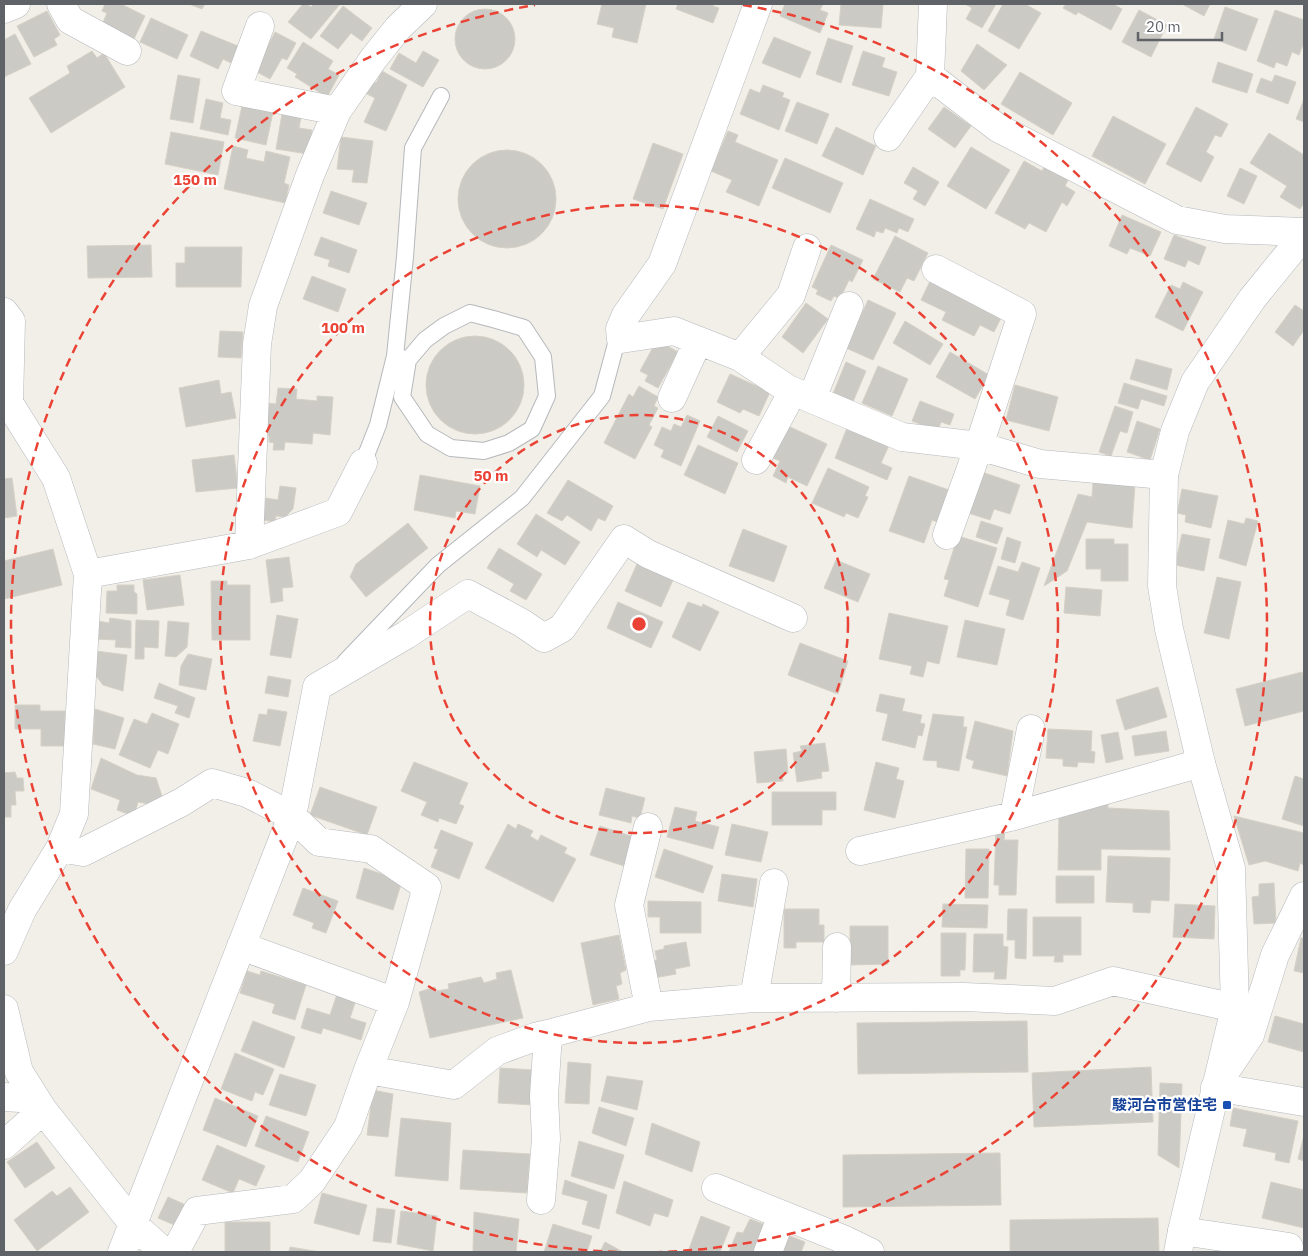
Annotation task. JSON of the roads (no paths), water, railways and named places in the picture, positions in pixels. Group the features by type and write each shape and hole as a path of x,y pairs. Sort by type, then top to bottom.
{"street":[{"path":"4,8 16,4"},
{"path":"61,4 70,20 127,51"},
{"path":"249,545 257,344 263,306 310,175 337,110 374,58 423,4"},
{"path":"758,4 662,264 626,315 620,329 621,339 674,331 740,357 788,389 902,438 979,446 1040,464 1164,475"},
{"path":"888,138 930,76 933,4"},
{"path":"260,26 236,91 337,110"},
{"path":"930,76 998,128 1177,220 1225,228 1304,233"},
{"path":"1290,1247 1180,1242 1235,1008 1231,868 1201,763 1169,629 1162,586 1164,475 1175,431 1195,382 1252,299 1304,233"},
{"path":"740,357 792,295 807,248"},
{"path":"936,269 1022,314 979,446 947,536"},
{"path":"756,460 802,394 849,306"},
{"path":"4,312 10,321 9,403 56,478 88,574 74,814 60,848 22,910 4,951"},
{"path":"672,398 698,341"},
{"path":"88,574 249,545 338,512 363,463"},
{"path":"122,1252 292,816 317,687 406,635 468,594 522,623 544,638 562,628 624,539 648,554 793,618"},
{"path":"1014,816 1031,729"},
{"path":"860,851 1014,816 1201,763"},
{"path":"60,848 83,852 182,802 212,782 247,793 292,816 319,842 371,849 427,887 395,1002 348,1127 312,1182 293,1199 197,1211 174,1252"},
{"path":"648,827 629,905 649,1007"},
{"path":"754,998 774,883"},
{"path":"1216,1087 1250,1035 1275,955 1304,896"},
{"path":"241,946 395,1002"},
{"path":"836,998 837,947"},
{"path":"368,1070 454,1085 497,1052 535,1037 649,1007 754,998 964,997 1055,1001 1112,981 1235,1008"},
{"path":"4,1009 19,1072 40,1105 134,1225 164,1252"},
{"path":"541,1200 546,1139 544,1096 548,1034"},
{"path":"1216,1087 1304,1102"},
{"path":"4,1096 40,1105"},
{"path":"4,1145 40,1105"},
{"path":"716,1188 870,1252"},
{"path":"768,1252 782,1215"}],"lane":[{"path":"363,463 402,358 444,326 470,314 524,328 543,357 547,396 532,429 509,443 484,451 451,448 427,434 402,397 402,358 405,257 413,148 441,96"},
{"path":"325,683 438,565 522,498 602,396 620,329"}],"place":[{"name":"駿河台市営住宅","path":"1227,1105"}]}
